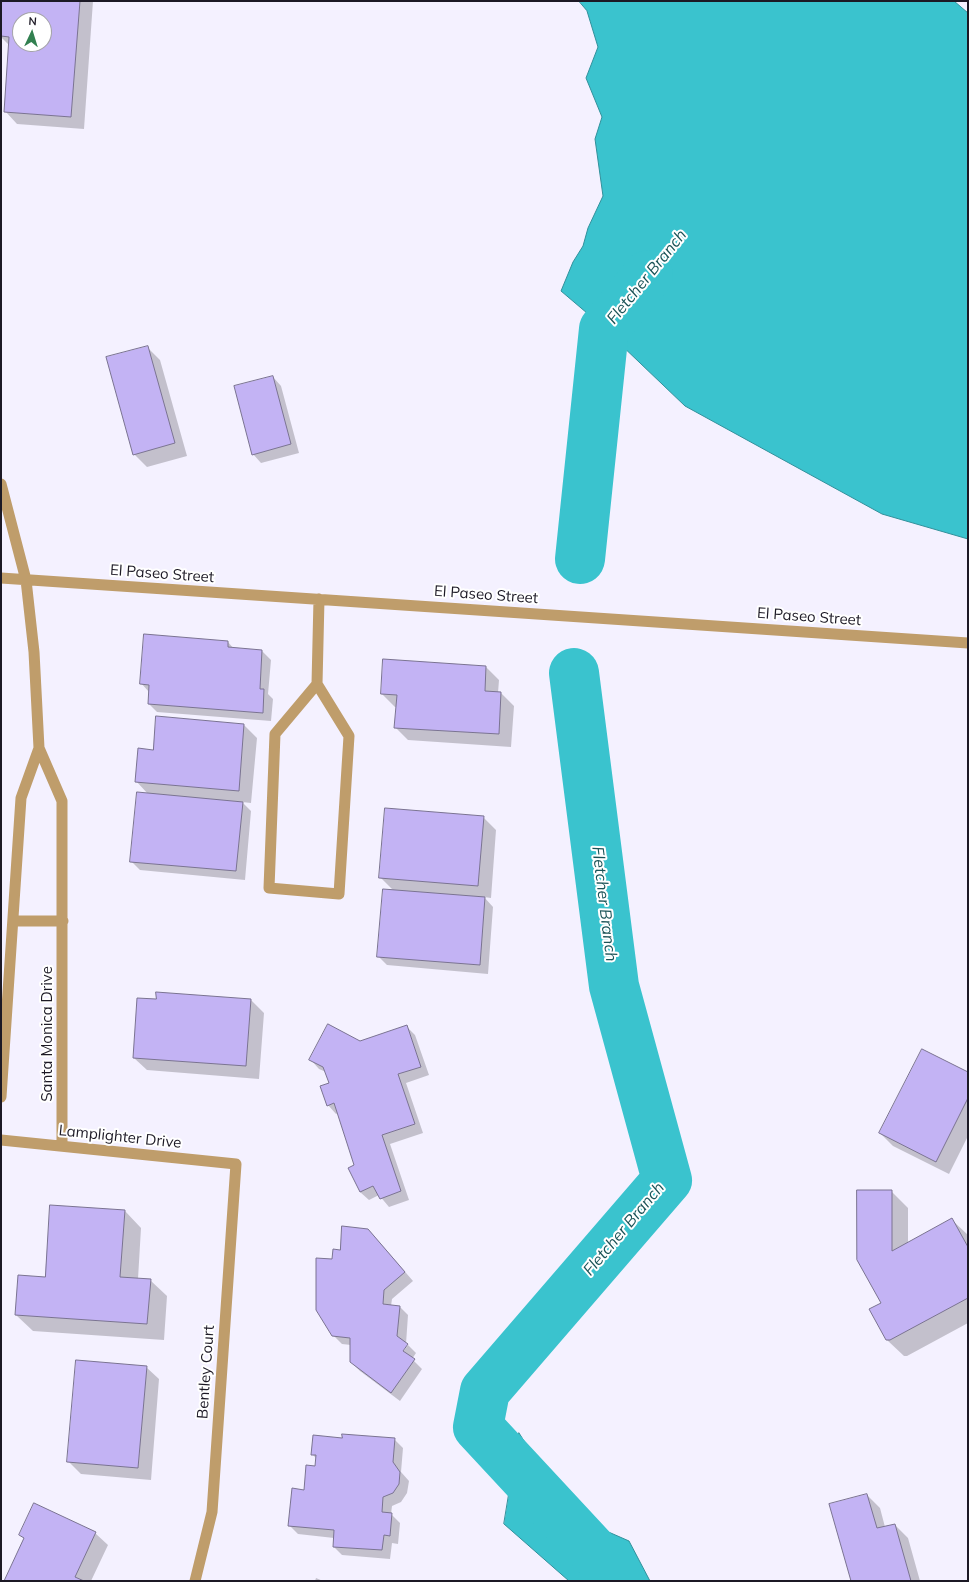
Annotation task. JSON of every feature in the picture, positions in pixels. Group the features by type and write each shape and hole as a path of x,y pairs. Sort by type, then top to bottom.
{"street":[{"name":"Santa Monica Drive","path":"1,484 26,580 34,652 39,748 62,801 62,1146"},
{"name":"El Paseo Street","path":"1,578 968,643"},
{"path":"317,684 275,734 269,888 339,894 349,736 317,684 319,599"},
{"name":"Santa Monica Drive","path":"1,1097 21,798 39,748"},
{"path":"13,921 63,921"},
{"name":"Lamplighter Drive","path":"1,1140 236,1164"},
{"name":"Bentley Court","path":"195,1581 212,1512 236,1164"}],"water":[{"path":"579,1 954,1 968,13 968,539 882,514 685,406 594,319 561,291 573,262 583,246 588,228 603,196 595,139 602,117 586,78 598,47 587,11"},
{"path":"519,1433 572,1516 629,1541 650,1581 569,1581 504,1524"}],"building":[{"path":"1,1 80,1 71,117 4,112 9,37 1,36"},
{"path":"148,346 175,443 133,455 106,357"},
{"path":"273,376 291,444 252,455 234,386"},
{"path":"144,634 228,641 228,647 262,650 260,689 264,689 263,713 148,704 149,685 140,684"},
{"path":"383,659 486,666 485,691 501,692 499,734 394,728 397,695 381,694"},
{"path":"156,716 244,724 239,791 135,782 138,748 153,750"},
{"path":"137,792 243,802 236,871 130,862"},
{"path":"385,808 484,816 478,886 379,878"},
{"path":"383,889 485,897 480,965 377,957"},
{"path":"156,992 251,999 246,1066 133,1058 137,998 156,999"},
{"path":"328,1024 360,1041 407,1025 421,1067 398,1074 415,1124 382,1135 401,1191 380,1199 373,1186 360,1192 348,1168 354,1165 334,1103 327,1106 320,1086 329,1083 323,1067 309,1060"},
{"path":"922,1049 968,1072 968,1098 936,1162 879,1133"},
{"path":"857,1190 892,1190 892,1251 952,1218 968,1247 968,1298 890,1340 886,1340 869,1309 881,1303 857,1260"},
{"path":"50,1205 125,1210 120,1277 151,1279 147,1324 15,1315 18,1275 45,1277"},
{"path":"342,1226 368,1229 405,1272 384,1290 383,1304 400,1306 397,1336 408,1344 403,1351 415,1359 391,1393 350,1362 350,1338 332,1336 316,1310 316,1258 332,1259 333,1249 340,1250"},
{"path":"76,1360 147,1366 138,1468 67,1462"},
{"path":"342,1434 395,1438 393,1462 400,1472 399,1484 393,1493 383,1497 382,1512 392,1513 390,1536 384,1535 382,1550 333,1547 334,1530 288,1526 292,1488 304,1490 306,1465 315,1466 316,1455 311,1455 313,1435 342,1438"},
{"path":"867,1494 877,1528 895,1524 911,1581 851,1581 829,1504"},
{"path":"34,1503 96,1532 75,1577 84,1581 4,1581 24,1538 19,1535"}],"waterway":[{"name":"Fletcher Branch","path":"580,559 604,329 648,275"},
{"name":"Fletcher Branch","path":"574,673 614,986 667,1180 485,1391 478,1427 621,1581"}]}
